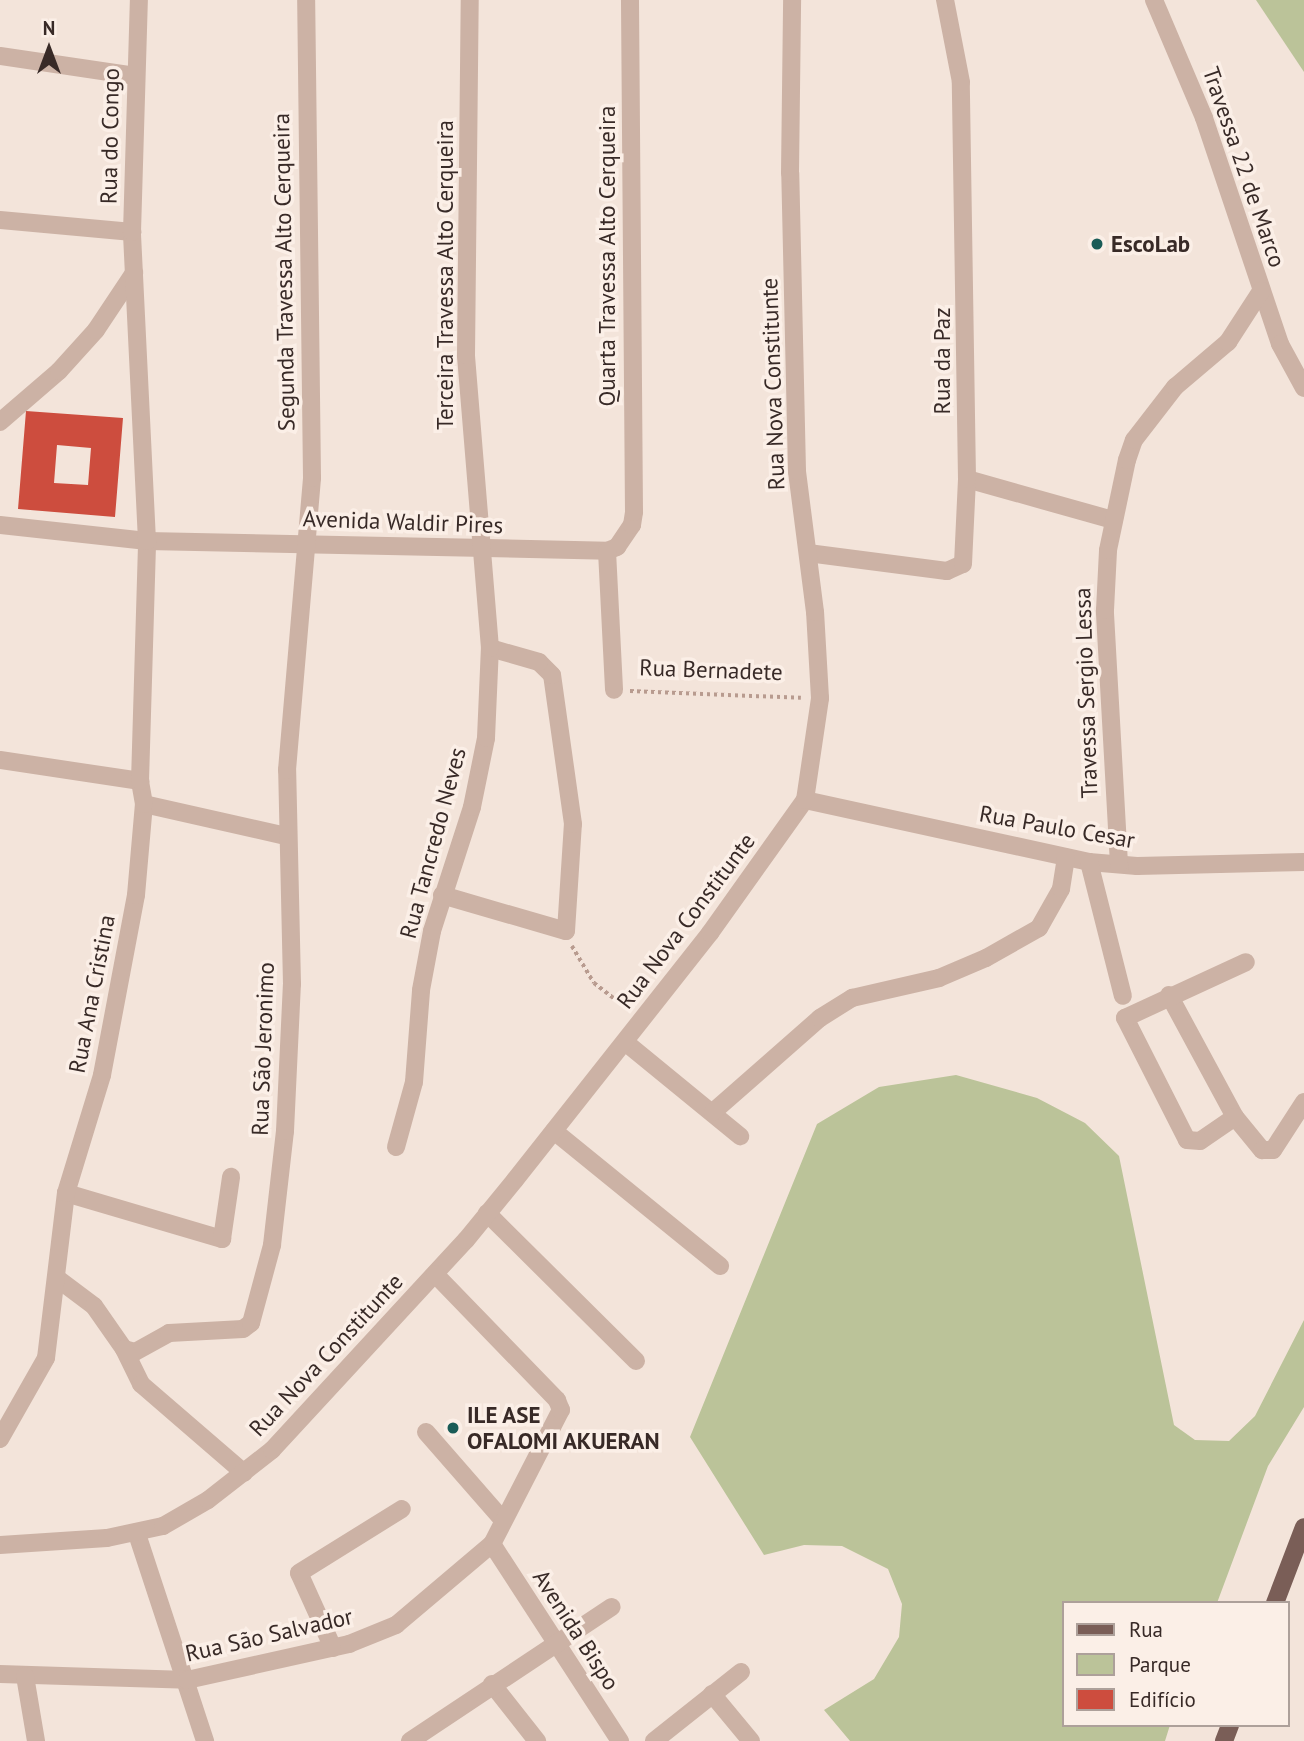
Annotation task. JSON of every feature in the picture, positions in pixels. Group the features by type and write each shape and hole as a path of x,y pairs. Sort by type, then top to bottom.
{"main road":[{"path":"1276,1601 1304,1527"}],"street":[{"name":"Rua do Congo","path":"139,0 132,232 147,541"},
{"name":"Segunda Travessa Alto Cerqueira","path":"306,0 309,543"},
{"name":"Terceira Travessa Alto Cerqueira","path":"470,0 467,368 479,549"},
{"name":"Quarta Travessa Alto Cerqueira","path":"607,551 622,542 634,512 630,0"},
{"name":"Rua Nova Constitunte","path":"0,1545 137,1534 187,1514 272,1450 488,1213 642,1021 805,800 820,698 796,439 792,0"},
{"name":"Rua da Paz","path":"808,553 955,571 964,557 967,479 961,82 945,0"},
{"name":"Travessa 22 de Marco","path":"1154,0 1204,118 1261,291 1304,388"},
{"path":"0,56 136,76"},
{"path":"0,220 132,232"},
{"path":"0,422 68,361 96,330 134,273"},
{"name":"Travessa Sergio Lessa","path":"1119,864 1104,610 1113,520 1134,440 1175,387 1227,342 1261,291"},
{"path":"967,479 1113,520"},
{"name":"Avenida Waldir Pires","path":"0,526 147,541 607,551"},
{"name":"Rua Ana Cristina","path":"0,1439 46,1358 58,1279 66,1193 102,1075 128,948 144,804 140,781 147,541"},
{"name":"Rua São Jeronimo","path":"124,1349 135,1352 169,1334 234,1331 251,1323 272,1245 285,1130 292,984 286,836 287,770 309,543"},
{"name":"Rua Tancredo Neves","path":"396,1147 414,1082 425,965 442,895 484,759 490,648 479,549"},
{"name":"Rua Bernadete","path":"607,551 614,690"},
{"path":"442,895 566,931 573,824 552,675 539,662 490,648"},
{"path":"0,760 140,781"},
{"name":"Rua Paulo Cesar","path":"805,800 1089,862 1304,862"},
{"path":"144,804 286,836"},
{"path":"713,1112 820,1018 844,1003 939,978 986,958 1039,928 1061,889 1066,857"},
{"path":"1089,862 1125,1005 1126,1023 1187,1140 1200,1141 1235,1117"},
{"path":"1125,1005 1169,995 1246,962"},
{"path":"1169,995 1235,1117 1262,1150 1273,1150 1304,1102"},
{"path":"625,1042 740,1136"},
{"path":"554,1130 720,1266"},
{"path":"66,1193 222,1239 231,1177"},
{"path":"488,1213 636,1361"},
{"name":"Rua São Salvador","path":"0,1674 187,1680 333,1648 396,1625 492,1544 561,1410 556,1400 435,1274"},
{"path":"58,1279 94,1307 124,1349 141,1384 244,1473"},
{"path":"426,1432 502,1520"},
{"path":"333,1648 299,1573 402,1509"},
{"path":"137,1534 205,1741"},
{"name":"Avenida Bispo","path":"492,1544 554,1645 620,1741"},
{"path":"410,1741 492,1684 612,1607"},
{"path":"654,1741 741,1672"},
{"path":"25,1676 36,1741"},
{"path":"492,1684 537,1741"},
{"path":"712,1694 751,1741"}],"path":[{"name":"Rua Bernadete","path":"614,690 820,698"},
{"path":"566,931 594,983 642,1021"}],"green space":[{"path":"1256,0 1304,0 1304,72"},
{"path":"956,1075 1037,1098 1085,1123 1119,1156 1174,1425 1195,1440 1229,1441 1255,1416 1304,1320 1304,1407 1268,1466 1218,1601 1062,1601 1062,1727 1169,1727 1165,1741 850,1741 824,1710 874,1679 899,1637 902,1604 888,1569 842,1546 804,1545 764,1555 690,1437 817,1124 879,1087"}],"building":[{"path":"26,411 123,418 115,517 18,509","holes":["57,445 91,448 88,485 54,483"]}],"place":[{"name":"EscoLab","path":"1097,244"},
{"name":"ILE ASE OFALOMI AKUERAN","path":"453,1428"}]}
